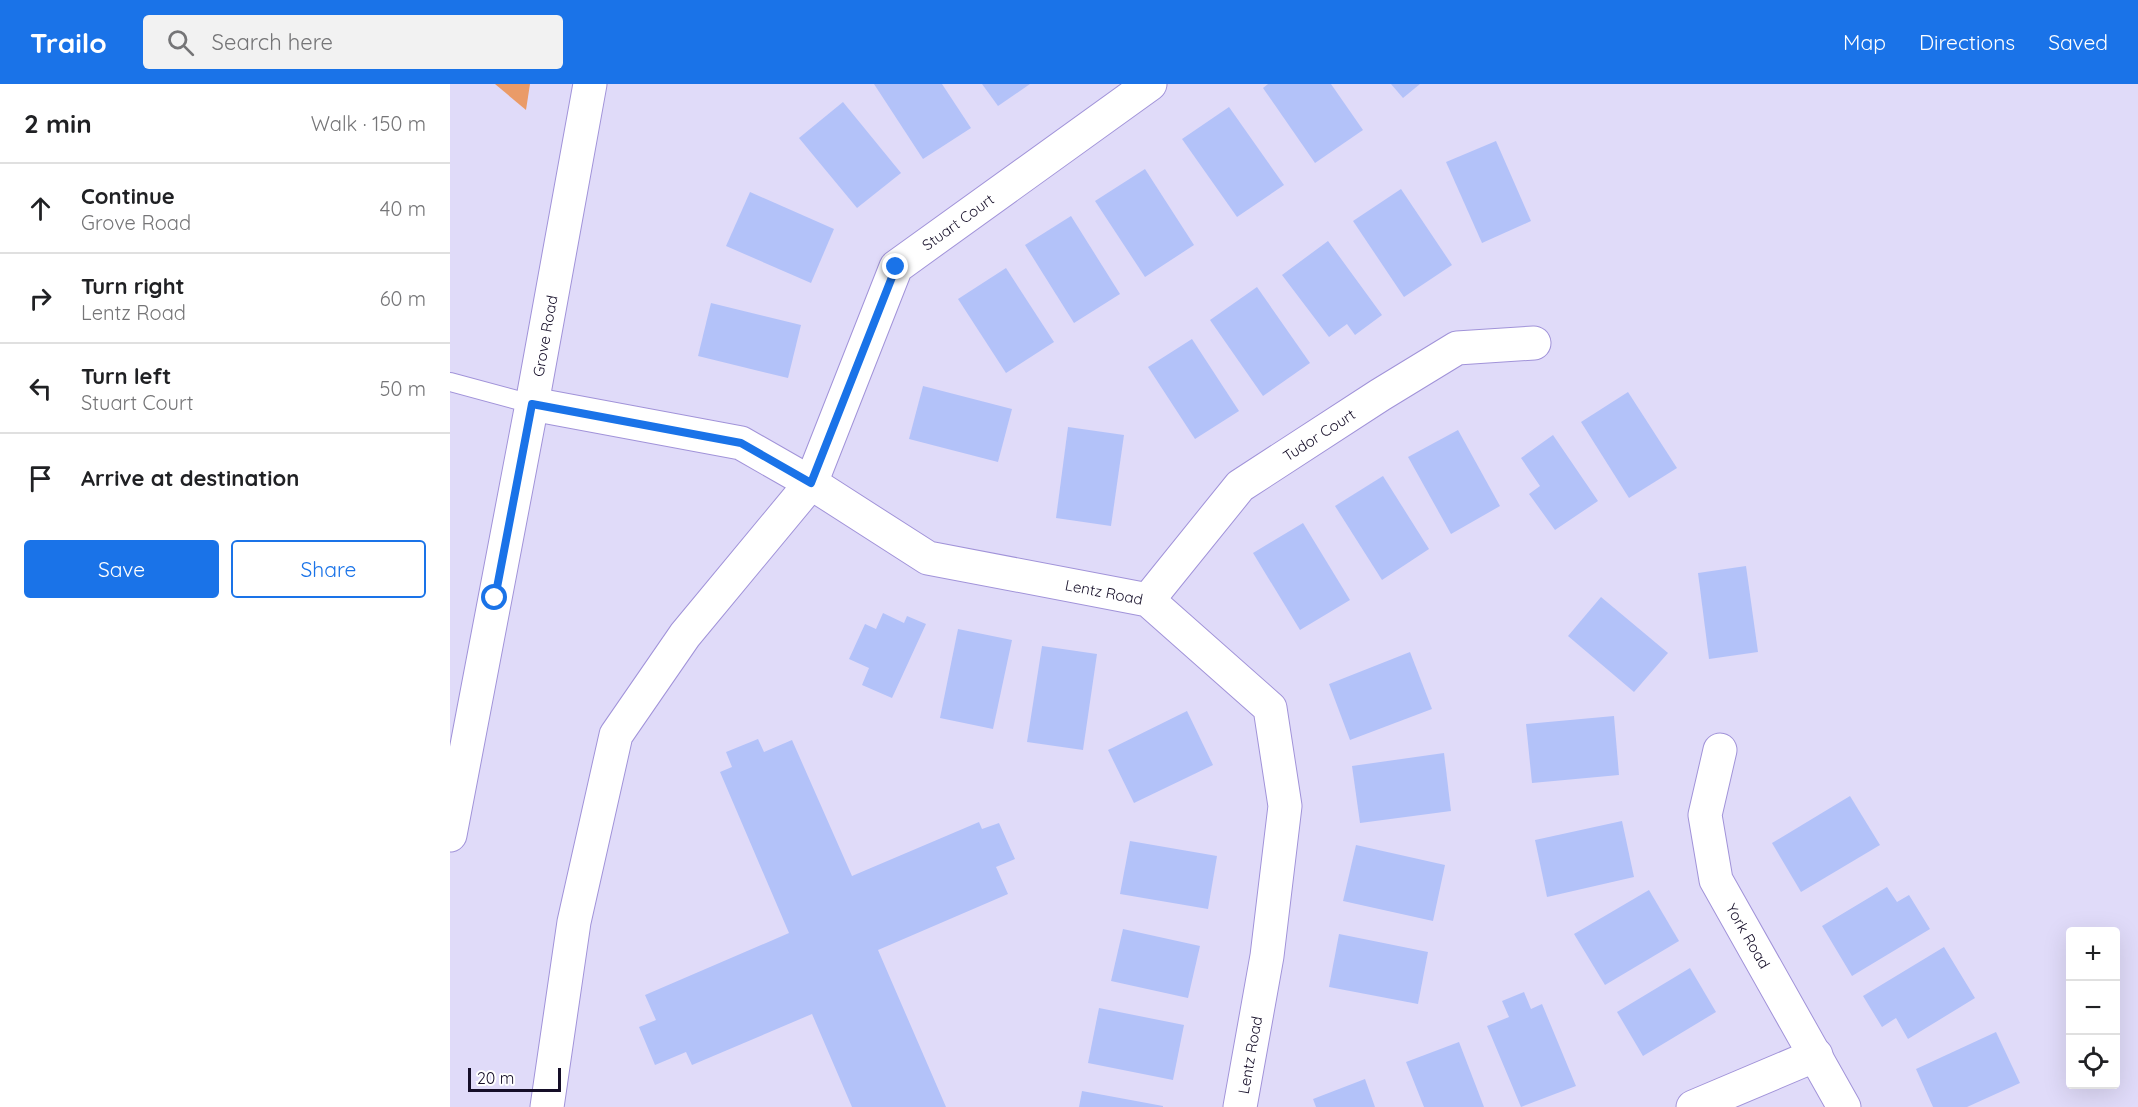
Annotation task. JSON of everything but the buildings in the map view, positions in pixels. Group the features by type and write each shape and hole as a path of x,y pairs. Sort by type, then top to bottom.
{"street":[{"name":"Grove Road","path":"450,835 590,84"},
{"name":"Stuart Court","path":"547,1107 574,922 616,735 685,635 811,483 896,267 1150,84"},
{"name":"Tudor Court","path":"1148,600 1240,486 1457,348 1534,343"},
{"name":"Lentz Road","path":"532,404 741,443 811,483 928,558 1148,600 1270,708 1285,806 1267,956 1240,1107"},
{"name":"York Road","path":"1720,750 1705,815 1716,880 1844,1107"},
{"path":"1693,1107 1816,1055"}],"lane":[{"path":"450,382 532,404"}],"shaded area":[{"path":"495,84 530,84 526,110"}],"route":[{"path":"495,598 532,404 741,443 811,483 896,267"}]}
